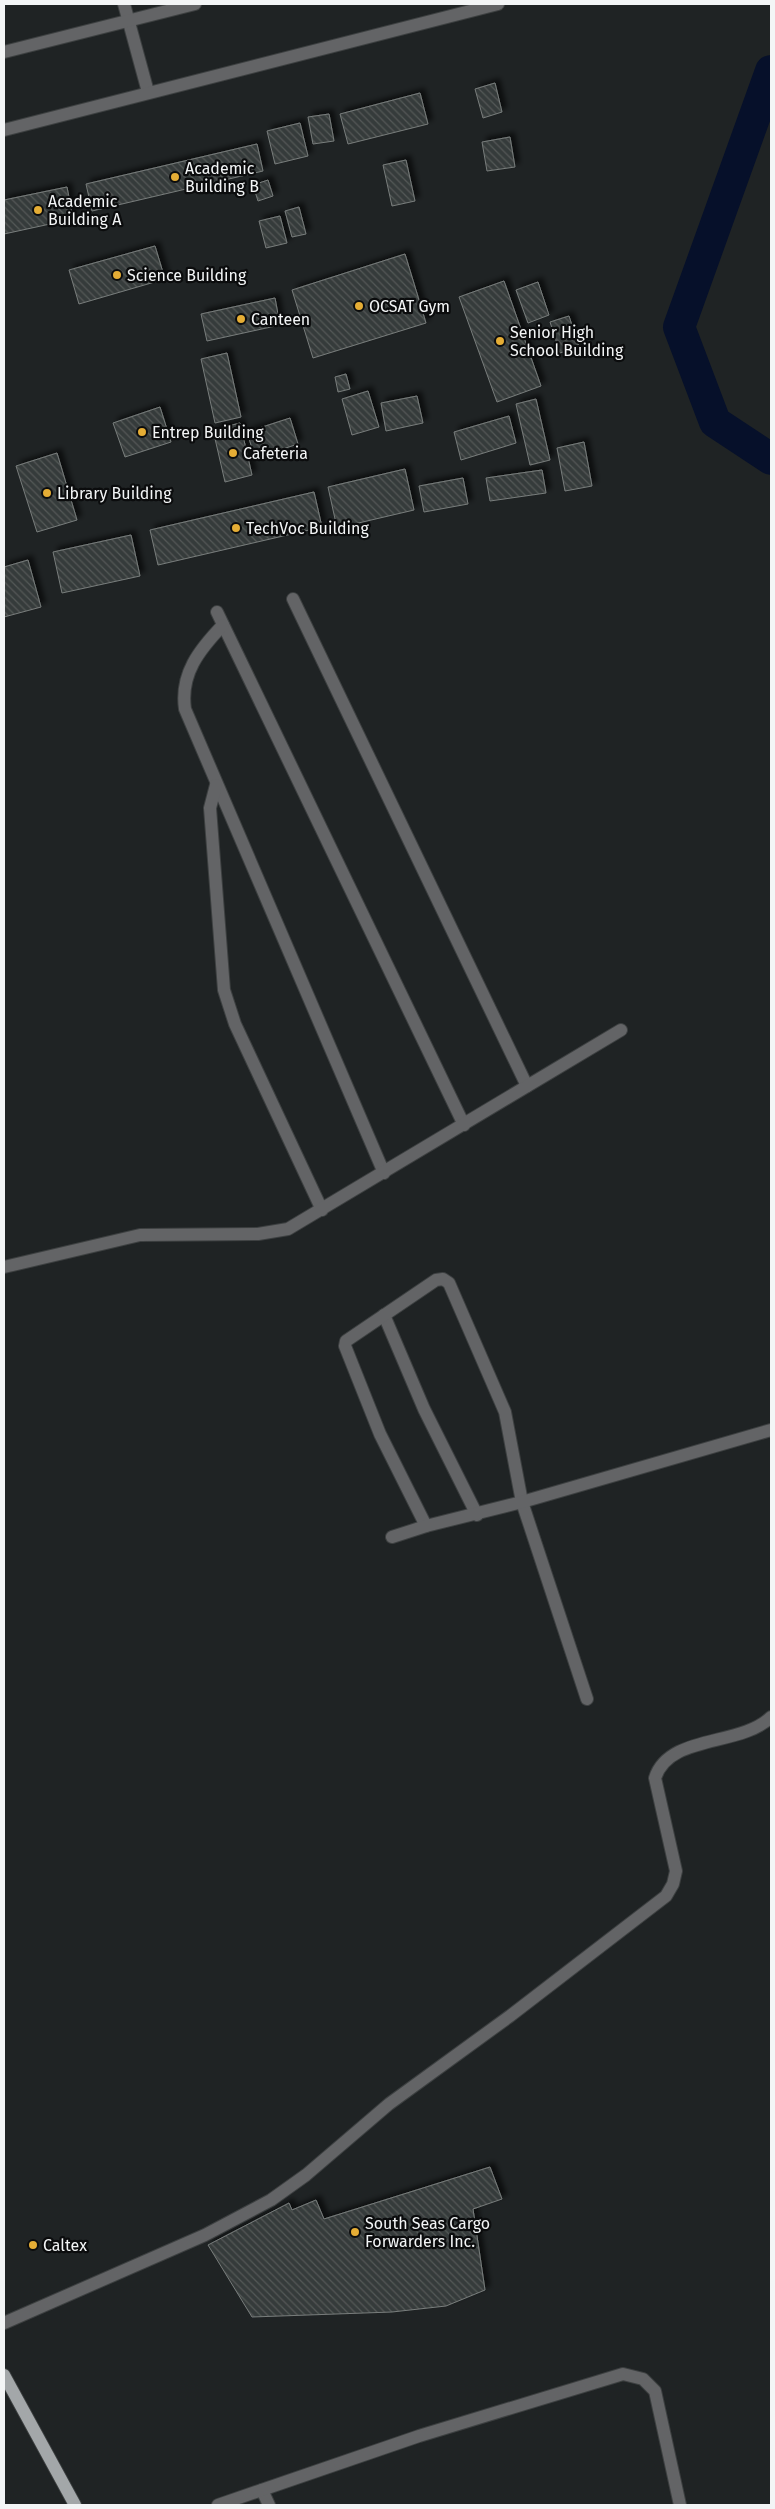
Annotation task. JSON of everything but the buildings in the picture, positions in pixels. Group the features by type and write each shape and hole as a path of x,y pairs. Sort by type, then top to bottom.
{"main road":[{"path":"4,2375 75,2505"}],"street":[{"path":"124,4 148,92"},
{"path":"4,52 195,4"},
{"path":"4,130 498,4"},
{"path":"293,599 527,1086"},
{"path":"217,612 464,1125"},
{"path":"224,625 201,650 187,673 184,686 185,709 384,1173"},
{"path":"216,785 210,808 224,990 235,1024 322,1210"},
{"path":"4,1267 140,1235 258,1234 279,1232 295,1226 621,1030"},
{"path":"426,1526 380,1434 345,1351 346,1341 436,1280 443,1279 449,1283 505,1412 522,1502 587,1699"},
{"path":"384,1315 424,1409 477,1515"},
{"path":"392,1537 426,1526 477,1515 771,1430"},
{"path":"4,2323 205,2235 271,2200 306,2176 388,2104 510,2016 666,1896 673,1884 676,1872 656,1778 658,1768 668,1757 681,1750 751,1731 771,1717"},
{"path":"218,2505 420,2436 623,2374 643,2378 655,2391 680,2505"},
{"path":"262,2490 270,2505"}],"waterway":[{"path":"771,71 679,327 715,422 771,459"}],"place":[{"name":"Academic Building B","path":"175,177"},
{"name":"Academic Building A","path":"38,210"},
{"name":"Science Building","path":"117,275"},
{"name":"OCSAT Gym","path":"359,306"},
{"name":"Canteen","path":"241,319"},
{"name":"Senior High School Building","path":"500,341"},
{"name":"Entrep Building","path":"142,432"},
{"name":"Cafeteria","path":"233,453"},
{"name":"Library Building","path":"47,493"},
{"name":"TechVoc Building","path":"236,528"},
{"name":"South Seas Cargo Forwarders Inc.","path":"355,2232"},
{"name":"Caltex","path":"33,2245"}]}
